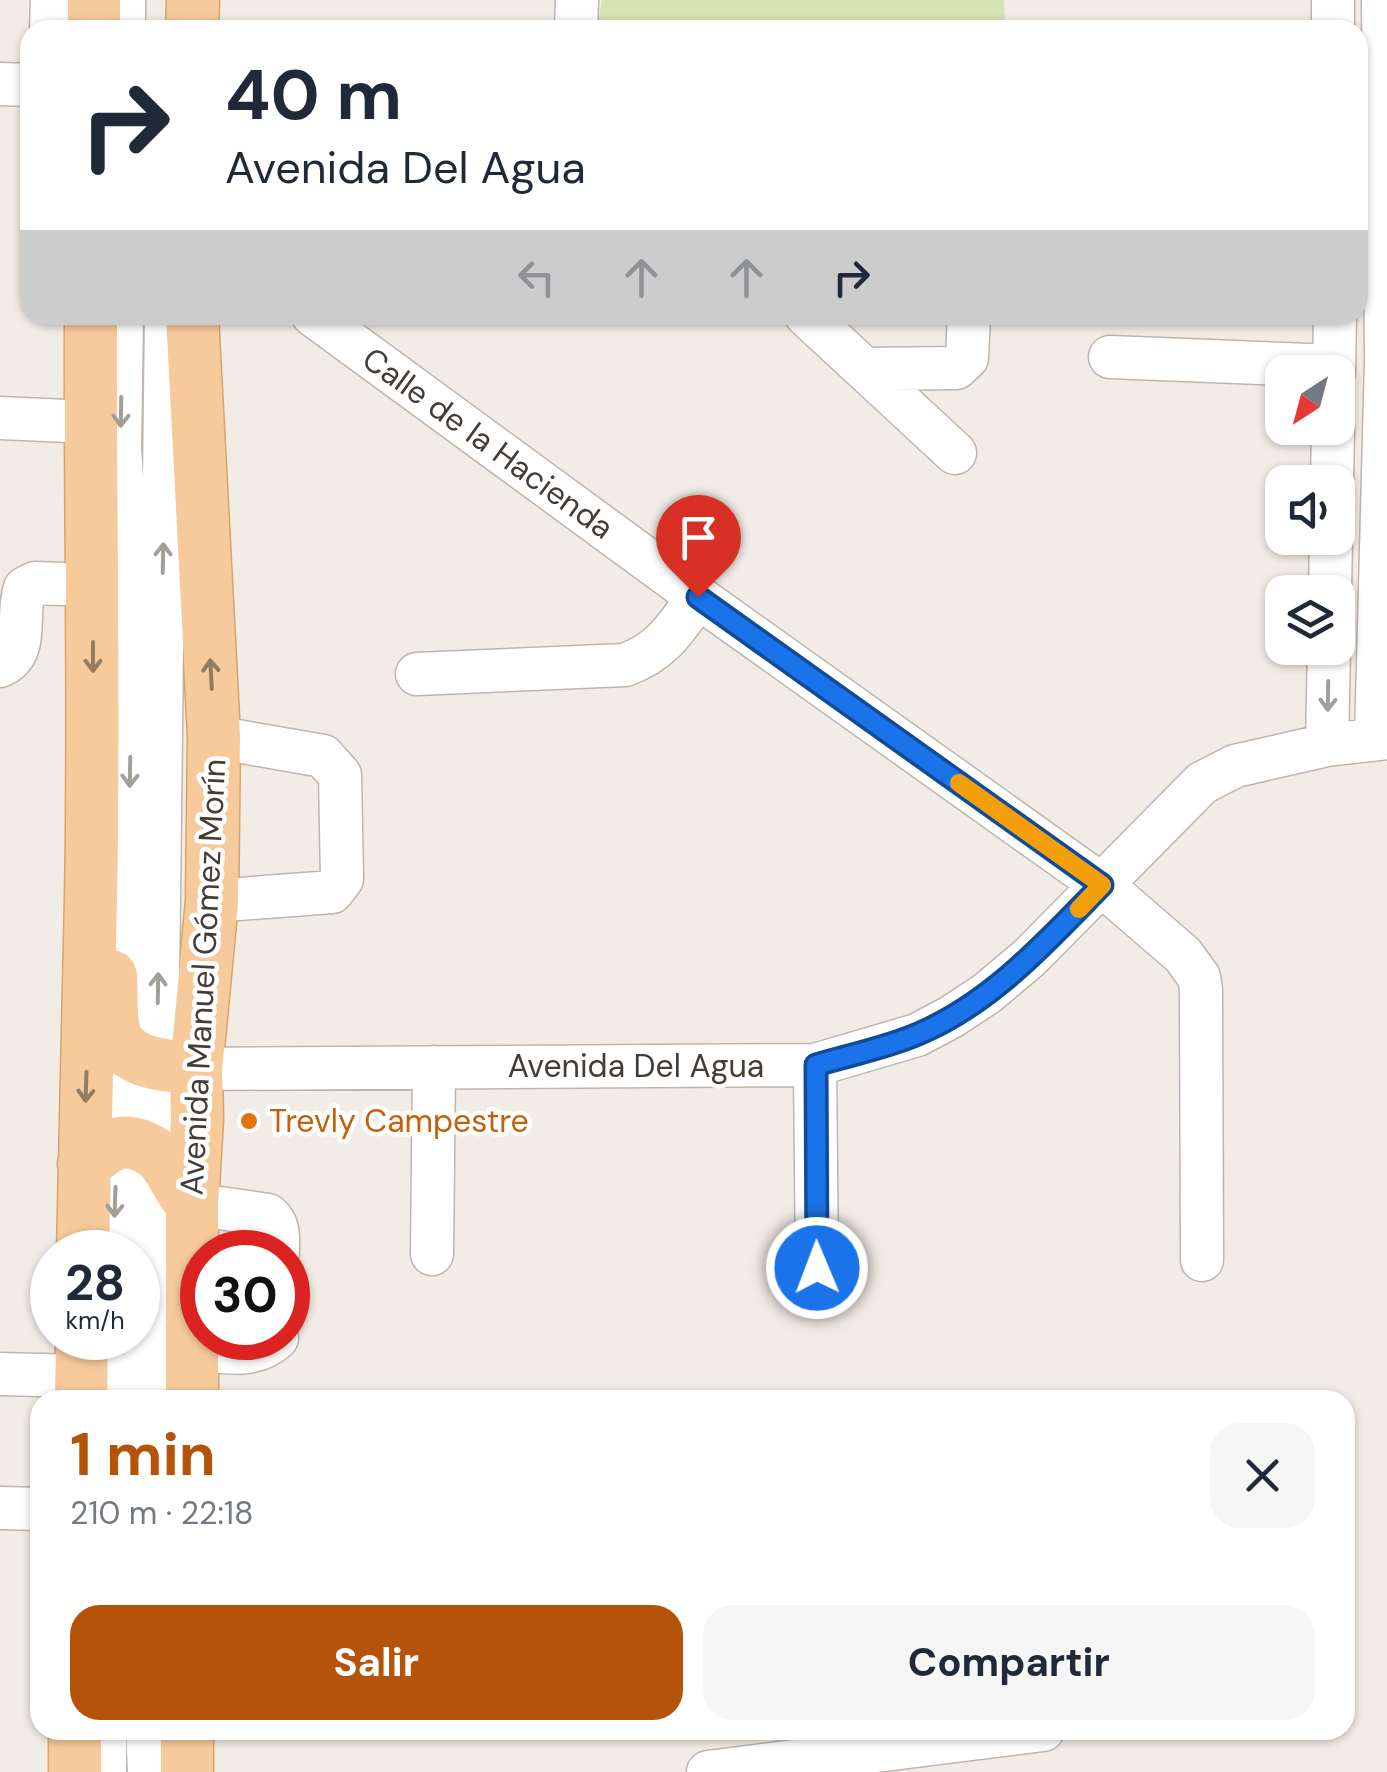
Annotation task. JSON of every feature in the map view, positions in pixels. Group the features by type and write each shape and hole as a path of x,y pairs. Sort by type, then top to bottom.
{"main road":[{"path":"91,325 94,584 91,898 118,1153 91,1230"},
{"name":"Avenida Manuel Gómez Morín","path":"192,1230 197,1118 159,1060 212,901 214,736 193,325"},
{"path":"91,898 111,967 114,1029 159,1060"},
{"path":"118,1153 164,1161 192,1204"},
{"name":"Avenida Manuel Gómez Morín","path":"192,1360 192,1390"},
{"path":"75,1740 75,1772"},
{"path":"186,1772 187,1740"}],"street":[{"path":"1381,739 1386,360 1383,0"},
{"path":"122,325 120,448 159,1060"},
{"path":"115,1230 118,1153 159,1060 166,325"},
{"name":"Calle de la Hacienda","path":"327,325 698,597 1102,885 1183,955 1199,977 1202,990 1202,1260"},
{"path":"817,325 956,453"},
{"path":"864,370 956,368 967,358 969,325"},
{"path":"1334,355 1335,325"},
{"path":"1110,358 1265,366"},
{"path":"0,418 90,422"},
{"path":"0,666 12,661 19,649 26,588 35,583 94,584"},
{"path":"417,674 625,664 645,658 667,640 698,597"},
{"path":"1327,745 1329,665"},
{"path":"212,901 332,892 342,878 340,775 329,761 323,756 214,736"},
{"name":"Avenida Del Agua","path":"159,1060 434,1068 816,1065 917,1034 986,994 1029,958 1202,783 1235,766 1327,745 1381,739"},
{"path":"816,1065 817,1268"},
{"path":"432,1254 434,1068"},
{"path":"118,1153 147,1390"},
{"path":"192,1204 268,1215 278,1230"},
{"path":"0,1374 93,1370"},
{"path":"0,1508 30,1509"},
{"path":"105,1740 105,1772"},
{"path":"147,1740 149,1772"},
{"path":"708,1772 964,1740"}],"green space":[{"path":"602,0 1004,0 1005,20 599,20"}],"slow traffic":[{"path":"959,783 1102,885 1079,909"}],"place":[{"name":"Trevly Campestre","path":"249,1121"}],"route":[{"path":"698,597 1102,885 1029,958 951,1017 917,1034 816,1065 817,1268"}]}
